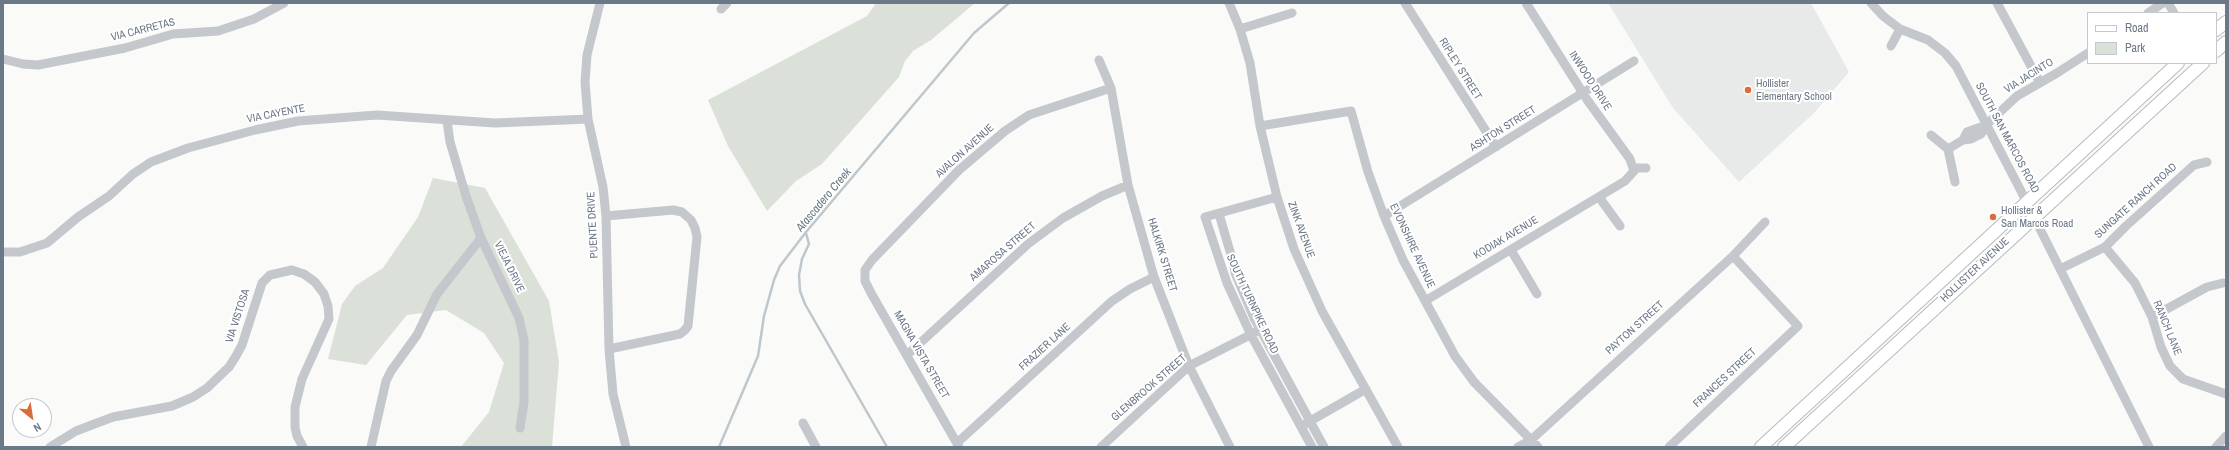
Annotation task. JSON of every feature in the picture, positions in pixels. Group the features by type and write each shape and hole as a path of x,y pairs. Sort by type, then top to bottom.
{"main road":[{"path":"2217,29 2226,22"},
{"path":"2217,50 2226,42"},
{"name":"HOLLISTER AVENUE","path":"1761,447 2177,64"},
{"name":"HOLLISTER AVENUE","path":"1784,447 2034,216 2202,64"}],"street":[{"name":"VIA CARRETAS","path":"3,59 24,64 38,65 125,48 173,34 218,31 254,19 284,3"},
{"name":"PUENTE DRIVE","path":"600,3 587,55 585,82 588,119 603,187 606,216 609,350 613,394 626,447"},
{"name":"ZINK AVENUE","path":"1229,3 1240,30 1250,63 1260,126 1277,197 1308,282 1322,311 1398,447"},
{"name":"RIPLEY STREET","path":"1405,3 1496,147"},
{"name":"INWOOD DRIVE","path":"1526,3 1634,170"},
{"name":"SOUTH SAN MARCOS ROAD","path":"1871,3 1900,29 1928,40 1945,53 1956,66 2027,202 2149,447"},
{"path":"1998,3 2039,81"},
{"path":"2150,12 2163,3"},
{"path":"2168,3 2173,12"},
{"path":"1240,30 1292,13"},
{"path":"1891,46 1900,29"},
{"name":"VIA JACINTO","path":"1986,125 2017,96 2039,81 2057,73 2087,54"},
{"name":"HALKIRK STREET","path":"1099,60 1111,88 1128,185 1154,278 1189,366 1230,447"},
{"name":"ASHTON STREET","path":"1384,216 1634,61"},
{"name":"AVALON AVENUE","path":"865,274 872,260 954,176 1005,131 1029,115 1111,88"},
{"name":"EVONSHIRE AVENUE","path":"1260,126 1353,108 1368,172 1384,216 1403,260 1455,356 1470,377 1538,447"},
{"name":"VIA CAYENTE","path":"3,252 20,252 47,243 78,217 108,196 133,174 151,162 188,148 298,121 377,115 447,121 495,123 588,119"},
{"name":"VIEJA DRIVE","path":"447,121 450,142 461,181 481,238 514,304 524,340 524,402 520,428"},
{"path":"1948,149 1963,140 1968,132 1986,125"},
{"path":"1931,135 1948,149 1955,182"},
{"name":"SUNGATE RANCH ROAD","path":"2060,269 2105,247 2126,226 2194,166 2207,162"},
{"path":"1634,170 1646,168"},
{"name":"KODIAK AVENUE","path":"1425,301 1625,181 1634,170"},
{"name":"AMAROSA STREET","path":"907,355 1039,235 1063,218 1102,196 1128,185"},
{"path":"1599,196 1620,226"},
{"path":"1218,214 1277,197"},
{"path":"606,216 673,210 682,212 691,220 697,237 688,326 686,330 680,334 609,350"},
{"name":"SOUTH TURNPIKE ROAD","path":"1312,447 1251,335 1227,283 1205,217 1218,214 1234,265 1235,273 1260,330 1324,447"},
{"name":"PAYTON STREET","path":"1518,447 1531,440 1733,256 1765,222"},
{"path":"371,447 386,380 417,335 437,294 481,238"},
{"name":"RANCH LANE","path":"2105,247 2135,283 2152,317 2161,347 2170,366 2183,379 2226,394"},
{"path":"1511,250 1538,294"},
{"name":"FRANCES STREET","path":"1669,447 1798,326 1733,256"},
{"name":"VIA VISTOSA","path":"50,447 76,431 97,423 113,417 172,406 193,397 206,388 229,367 242,345 262,283 270,275 292,270 304,274 315,282 324,294 328,306 329,319 302,379 295,407 295,427 297,436 303,447"},
{"name":"MAGNA VISTA STREET","path":"865,274 865,281 871,293 958,445"},
{"name":"FRAZIER LANE","path":"958,445 1112,301 1130,289 1154,278"},
{"path":"2152,317 2206,287 2223,283"},
{"name":"GLENBROOK STREET","path":"1101,447 1189,366 1260,330"},
{"path":"1300,426 1366,389"},
{"path":"803,423 816,447"},
{"path":"2216,447 2226,436"}],"shaded area":[{"name":"Hollister Elementary School","path":"1608,3 1811,3 1849,72 1815,112 1739,182 1673,108"}],"green space":[{"path":"876,3 975,3 931,40 913,51 905,61 899,77 822,164 796,181 767,211 728,146 708,100 867,16"},
{"path":"433,178 485,188 549,301 559,362 552,447 461,447 489,412 504,363 484,333 446,310 407,315 366,365 328,359 342,304 355,286 383,268 418,217"}],"waterway":[{"name":"Atascadero Creek","path":"719,447 758,356 764,316 774,280 780,266 806,232 974,33 1009,3"},
{"path":"806,233 809,244 802,259 799,275 800,291 805,304 887,447"}],"place":[{"name":"Hollister Elementary School","path":"1748,90"},
{"name":"Hollister & San Marcos Road","path":"1993,217"}]}
